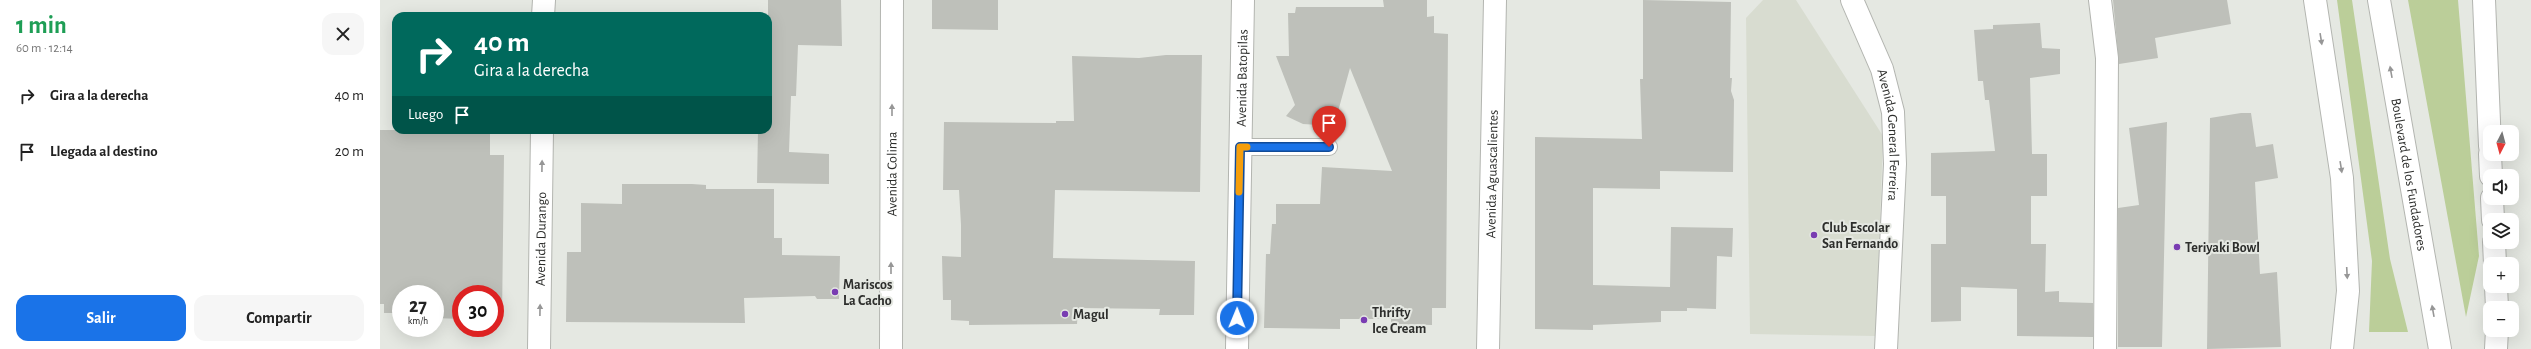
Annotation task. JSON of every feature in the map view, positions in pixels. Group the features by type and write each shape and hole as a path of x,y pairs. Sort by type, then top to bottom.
{"street":[{"path":"543,12 544,0"},
{"name":"Avenida Colima","path":"891,349 892,0"},
{"name":"Avenida Batopilas","path":"1236,349 1243,0"},
{"name":"Avenida Aguascalientes","path":"1488,349 1495,0"},
{"name":"Avenida General Ferreira","path":"1852,0 1882,69 1893,112 1896,164 1886,349"},
{"path":"2100,0 2107,58 2105,349"},
{"path":"2315,0 2342,178 2348,291 2342,349"},
{"name":"Boulevard de los Fundadores","path":"2379,0 2440,349"},
{"path":"2484,0 2489,125"},
{"name":"Avenida Durango","path":"539,349 542,134"},
{"path":"2496,349 2497,337"}],"lane":[{"path":"1240,147 1329,147"}],"shaded area":[{"name":"Club Escolar San Fernando","path":"1763,0 1796,0 1883,136 1876,336 1750,334 1746,18"}],"green space":[{"path":"2337,0 2352,0 2390,259 2408,332 2369,332 2372,261"},
{"path":"2408,0 2458,0 2479,256 2466,317"}],"building":[{"path":"768,0 841,0 842,46 798,45 796,96 791,96 789,152 829,154 829,184 757,183 758,134 772,134 772,12 768,12"},
{"path":"932,0 998,0 998,30 932,29"},
{"path":"1383,0 1427,0 1427,17 1434,16 1434,33 1448,34 1446,308 1432,308 1432,325 1391,324 1391,319 1340,319 1340,329 1264,328 1266,254 1270,254 1272,224 1276,224 1276,204 1320,204 1322,167 1392,171 1350,68 1334,126 1303,124 1286,116 1295,105 1276,56 1289,56 1288,13 1295,13 1296,7 1384,7"},
{"path":"1643,0 1731,2 1730,78 1732,78 1731,91 1734,100 1733,172 1660,171 1660,189 1593,188 1593,285 1670,287 1671,227 1733,228 1732,257 1717,256 1716,309 1687,308 1687,311 1661,311 1661,322 1593,325 1593,330 1535,329 1535,137 1642,139 1640,79 1643,79"},
{"path":"2113,0 2227,0 2231,24 2155,38 2158,58 2119,64"},
{"path":"2040,23 2042,48 2060,49 2060,74 2030,78 2032,154 2047,154 2047,196 2031,196 2031,244 2046,244 2045,292 2059,291 2059,302 2093,303 2093,337 2017,336 2017,289 1961,287 1961,321 1931,322 1931,244 1946,244 1946,196 1931,196 1931,153 1995,151 1989,100 1985,100 1983,81 1978,81 1974,30 1993,29 1993,25"},
{"path":"1166,55 1202,55 1200,192 1055,190 1053,258 1195,261 1194,315 1159,315 1160,309 1078,308 1077,324 969,325 969,321 951,320 951,300 943,300 942,256 961,257 961,225 959,190 943,190 944,122 1056,123 1056,121 1074,121 1072,56 1139,58"},
{"path":"2241,113 2251,113 2256,147 2273,144 2278,178 2255,182 2260,274 2277,272 2281,347 2207,349 2210,118"},
{"path":"2167,122 2162,347 2118,347 2118,208 2139,205 2129,128"},
{"path":"380,130 392,130 392,134 490,134 490,155 504,155 502,285 452,285 452,319 444,318 444,285 392,285 392,313 384,313 384,304 380,304"},
{"path":"622,184 692,184 706,185 706,189 774,189 774,238 782,238 782,255 840,256 839,299 817,299 815,296 744,298 745,323 566,322 567,252 581,252 581,203 622,204"}],"slow traffic":[{"path":"1239,192 1240,147 1247,147"}],"place":[{"name":"Club Escolar San Fernando","path":"1814,235"},
{"name":"Teriyaki Bowl","path":"2177,247"},
{"name":"Mariscos La Cacho","path":"835,292"},
{"name":"Magul","path":"1065,314"},
{"name":"Thrifty Ice Cream","path":"1364,320"}],"route":[{"path":"1237,318 1240,147 1329,147"}]}
